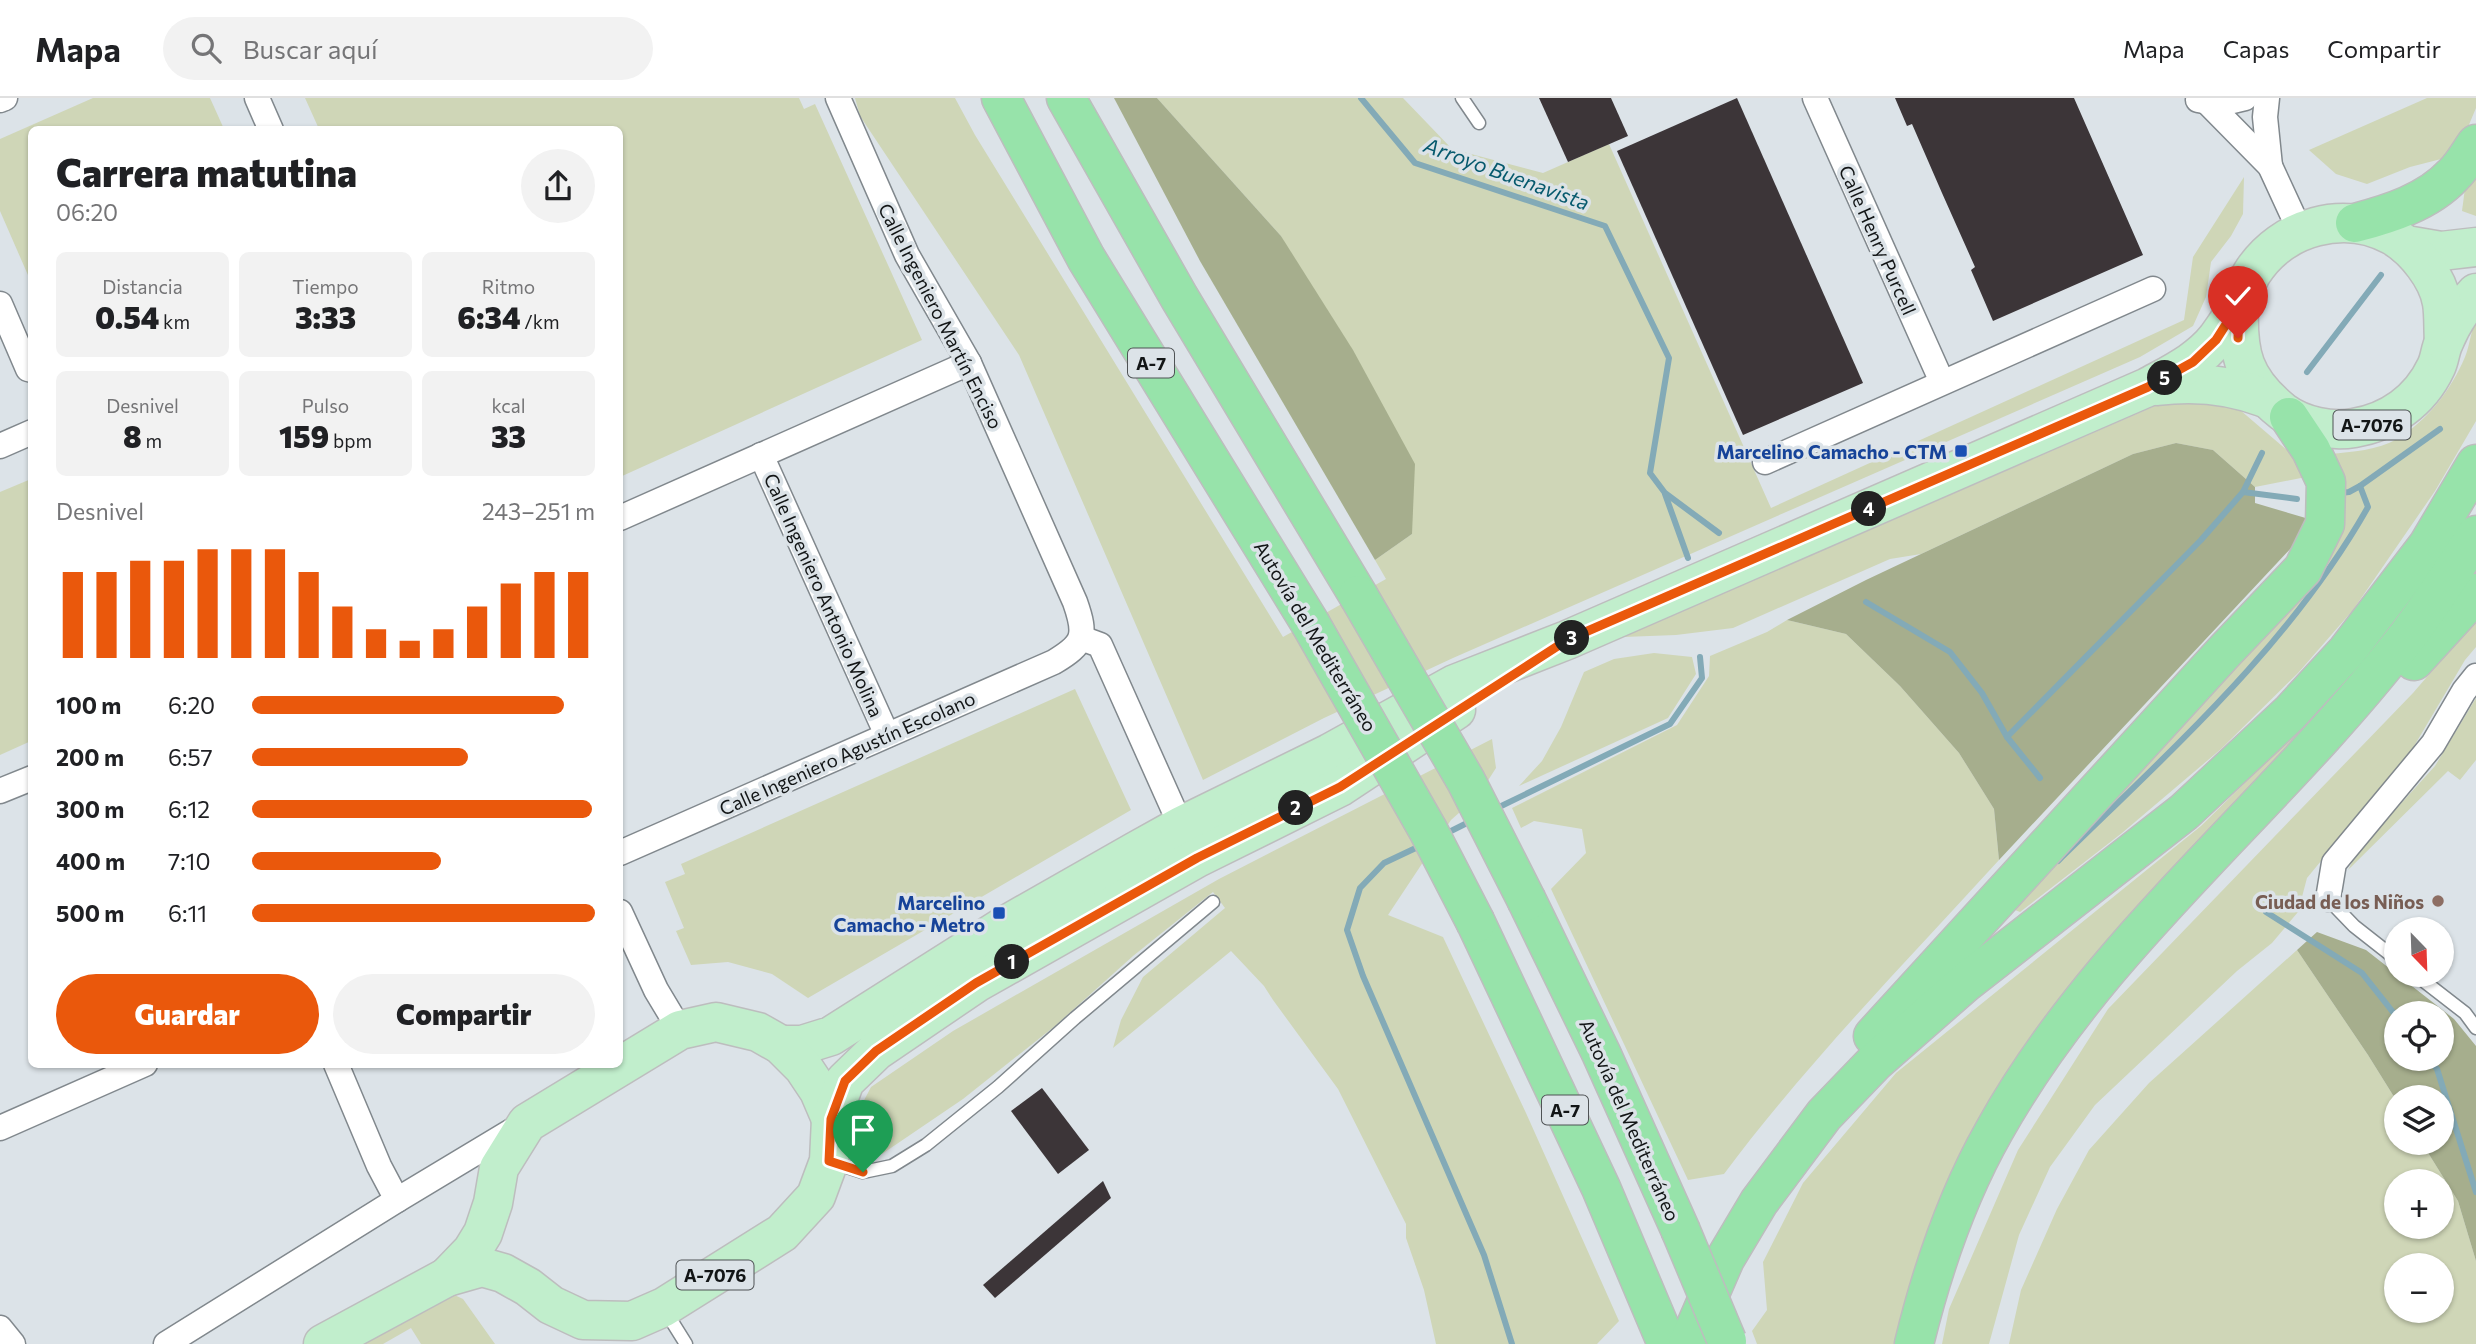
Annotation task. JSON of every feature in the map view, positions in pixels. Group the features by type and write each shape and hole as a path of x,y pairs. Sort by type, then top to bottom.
{"highway":[{"name":"Autovía del Mediterráneo","path":"1001,98 1086,258 1310,623 1402,784 1476,923 1590,1164 1667,1344"},
{"name":"Autovía del Mediterráneo","path":"1066,98 1179,297 1358,594 1466,781 1601,1052 1727,1343"},
{"path":"1086,98 1179,297"},
{"path":"2355,223 2391,213 2423,197 2452,176 2476,144"},
{"path":"1824,1115 1860,1050 2303,569 2325,524 2326,482 2311,450 2277,407"},
{"path":"1688,1344 1725,1259 1759,1202 1824,1115 1875,1062 1965,983 2183,812 2290,713 2347,651 2428,545 2476,464"},
{"path":"1914,1344 1953,1214 1993,1132 2074,1008 2127,944 2286,776 2402,644 2476,535"},
{"path":"2286,776 2347,736 2476,593"}],"main road":[{"name":"A-7076","path":"781,1045 802,1045 831,1036 1006,925 1189,842 1340,787 1567,640 2148,387 2193,362 2216,340 2239,304 2250,275 2264,257 2300,231 2329,223 2355,223 2391,235 2406,245 2426,266 2442,302 2444,341"},
{"name":"A-7076","path":"2406,245 2441,251 2476,247"},
{"name":"A-7076","path":"2148,387 2185,382 2221,385 2277,407 2320,428 2343,430 2372,425 2400,411 2421,393 2437,366 2444,341 2466,302 2476,293"},
{"name":"A-7076","path":"2239,304 2238,338 2248,373 2277,407"},
{"name":"A-7076","path":"324,1344 447,1277 482,1267 503,1273 528,1287 551,1305 583,1320 632,1321 664,1307 782,1233 816,1196 829,1161 831,1119 845,1081 876,1051 1189,842"},
{"name":"A-7076","path":"623,1064 680,1030 716,1022 758,1032 781,1045 803,1067 819,1091 831,1119"},
{"name":"A-7076","path":"447,1277 472,1251 482,1233 493,1203 499,1168 527,1122 617,1068"},
{"name":"A-7076","path":"493,1203 506,1246 528,1287"}],"street":[{"path":"257,98 269,126"},
{"name":"Calle Ingeniero Martín Enciso","path":"838,98 908,255 969,363 1075,603 1082,621 1077,644"},
{"name":"Calle Henry Purcell","path":"1815,98 1942,382"},
{"path":"2201,100 2220,104 2245,98"},
{"path":"2267,98 2265,117 2270,166 2300,231"},
{"path":"2201,100 2270,166"},
{"path":"1765,462 2153,289"},
{"path":"0,304 28,369"},
{"path":"623,517 969,363"},
{"path":"0,446 28,434"},
{"name":"Calle Ingeniero Antonio Molina","path":"761,455 887,735"},
{"path":"1077,644 1100,645 1189,842"},
{"name":"Calle Ingeniero Agustín Escolano","path":"623,852 1054,662 1077,644"},
{"path":"2328,899 2334,863 2433,744 2464,691 2476,676"},
{"path":"0,791 28,780"},
{"path":"623,918 656,990 680,1030"},
{"path":"0,1128 136,1068"},
{"path":"338,1068 379,1166 397,1200"},
{"path":"166,1344 527,1122"},
{"path":"0,1328 13,1344"}],"lane":[{"path":"1462,98 1479,123"},
{"path":"2328,899 2354,926 2384,950"},
{"path":"829,1161 863,1172 892,1166 926,1145 998,1087 1213,902"},
{"path":"2431,987 2465,1013 2476,1028"},
{"path":"664,1307 686,1344"}],"green space":[{"path":"93,98 210,98 223,126 29,126"},
{"path":"305,98 799,98 804,109 815,104 922,340 623,476 623,126 318,126"},
{"path":"855,98 955,98 975,135 1283,637 1386,579 1375,560 1412,534 1281,236 1157,98 1403,98 1452,149 1543,173 1609,144 1771,508 2184,320 2193,257 2244,177 2243,214 2231,236 2211,262 2206,297 2193,326 2140,357 1453,658 1324,718 1203,780 1019,355 860,116"},
{"path":"1114,98 1157,98 1281,236 1353,350 1415,464 1412,534 1375,560 1200,261"},
{"path":"2427,98 2476,98 2476,108 2468,127 2445,158 2410,167 2367,184 2336,174 2309,150"},
{"path":"28,127 28,275 0,211 0,139"},
{"path":"2476,177 2476,216 2462,211 2465,188"},
{"path":"2476,321 2476,421 2435,491 2353,610 2298,673 2221,749 2122,833 2020,912 2010,908 2185,724 2287,600 2330,454 2382,446 2419,423 2453,381 2465,357"},
{"path":"2226,398 2294,456 2306,477 2255,487 2213,450 2176,443 2133,454 1921,554 1890,559 1733,628 1676,635 1623,637 2171,399"},
{"path":"2176,443 2213,450 2255,487 2255,503 2309,519 2292,547 1999,860 1994,809 1959,753 1900,686 1846,634 1787,620 2133,454"},
{"path":"28,480 28,742 0,755 0,492"},
{"path":"1787,620 1846,634 1900,686 1959,753 1994,809 1999,860 1823,1053 1724,1174 1688,1180 1551,889 1586,853 1582,829 1534,821 1521,828 1512,808 1677,725 1709,676 1710,656 1767,632"},
{"path":"2476,620 2476,647 2465,660 2410,753 2307,878 2298,912 2272,943 2237,971 2095,1105 2050,1167 2019,1235 1989,1344 1942,1344 1949,1309 2018,1150 2108,1009 2413,693"},
{"path":"1654,653 1692,657 1696,674 1668,718 1519,786 1542,761 1561,727 1584,672 1614,659"},
{"path":"1075,689 1131,810 808,998 772,974 728,962 691,965 676,931 684,928 665,882 685,874 681,864"},
{"path":"2476,698 2476,760 2460,780 2448,771 2348,870 2358,851 2435,766"},
{"path":"2321,708 2325,712 2173,867 2045,1020 1900,1344 1757,1344 1752,1331 1767,1310 1763,1262 1803,1183 1896,1073 2201,826"},
{"path":"1492,739 1496,768 1478,796 1451,820 1388,915 1443,937 1526,1113 1619,1321 1597,1344 1436,1344 1424,1290 1406,1238 1406,1224 1338,1089 1264,986 1231,951 1113,1048 1121,1020 1143,977 1225,908 1213,892 1133,956 1055,1026 963,1099 882,1154 859,1151 859,1110 871,1087 953,1031 1219,879"},
{"path":"2317,932 2366,950 2384,964 2384,987 2413,987 2431,1001 2384,1001 2384,1071 2454,1071 2454,1019 2476,1046 2476,1261 2454,1195 2454,1169 2438,1169 2429,1155 2454,1155 2454,1085 2387,1085 2297,950"},
{"path":"2297,950 2387,1085 2384,1085 2384,1155 2429,1155 2438,1169 2384,1169 2384,1239 2454,1239 2454,1195 2458,1201 2476,1261 2476,1344 2009,1344 2021,1290 2057,1209 2089,1150 2149,1083"},
{"path":"446,1291 463,1299 495,1344 421,1344 411,1328 383,1344 347,1344"}],"building":[{"path":"1539,98 1611,98 1628,136 1568,162"},
{"path":"1737,98 1863,383 1743,435 1617,151"},
{"path":"1895,98 2074,98 2143,255 1993,321 1971,270 1975,267 1912,124 1907,126"},
{"path":"1042,1088 1089,1150 1058,1174 1011,1111"},
{"path":"1103,1181 1111,1198 995,1298 983,1285"}],"waterway":[{"name":"Arroyo Buenavista","path":"1361,98 1415,163 1605,226 1669,358 1650,473 1665,493 1719,533"},
{"path":"2307,372 2381,275"},
{"path":"2340,493 2360,486 2440,429"},
{"path":"2007,737 2201,540 2243,492 2262,453"},
{"path":"2058,861 2185,737 2265,651 2337,557 2368,507 2360,486"},
{"path":"2243,492 2297,499"},
{"path":"1665,494 1688,558"},
{"name":"Arroyo Buenavista","path":"1866,602 1950,652 1982,693 2007,737 2040,778"},
{"path":"1493,810 1670,724 1702,678 1700,657"},
{"path":"1443,835 1471,821"},
{"path":"1420,846 1384,863 1360,888 1347,930 1363,976 1484,1255 1512,1344"},
{"name":"Arroyo Buenavista","path":"2266,912 2362,973 2384,1001"},
{"name":"Arroyo Buenavista","path":"2438,1071 2476,1192"}],"place":[{"name":"Marcelino Camacho - CTM","path":"1961,451"},
{"name":"Ciudad de los Niños","path":"2438,901"},
{"name":"Marcelino Camacho - Metro","path":"999,913"}],"route":[{"path":"863,1172 829,1161 831,1119 845,1081 876,1051 976,983 1197,858 1340,787 1567,640 2148,387 2193,362 2216,340 2239,304 2238,338"}]}
